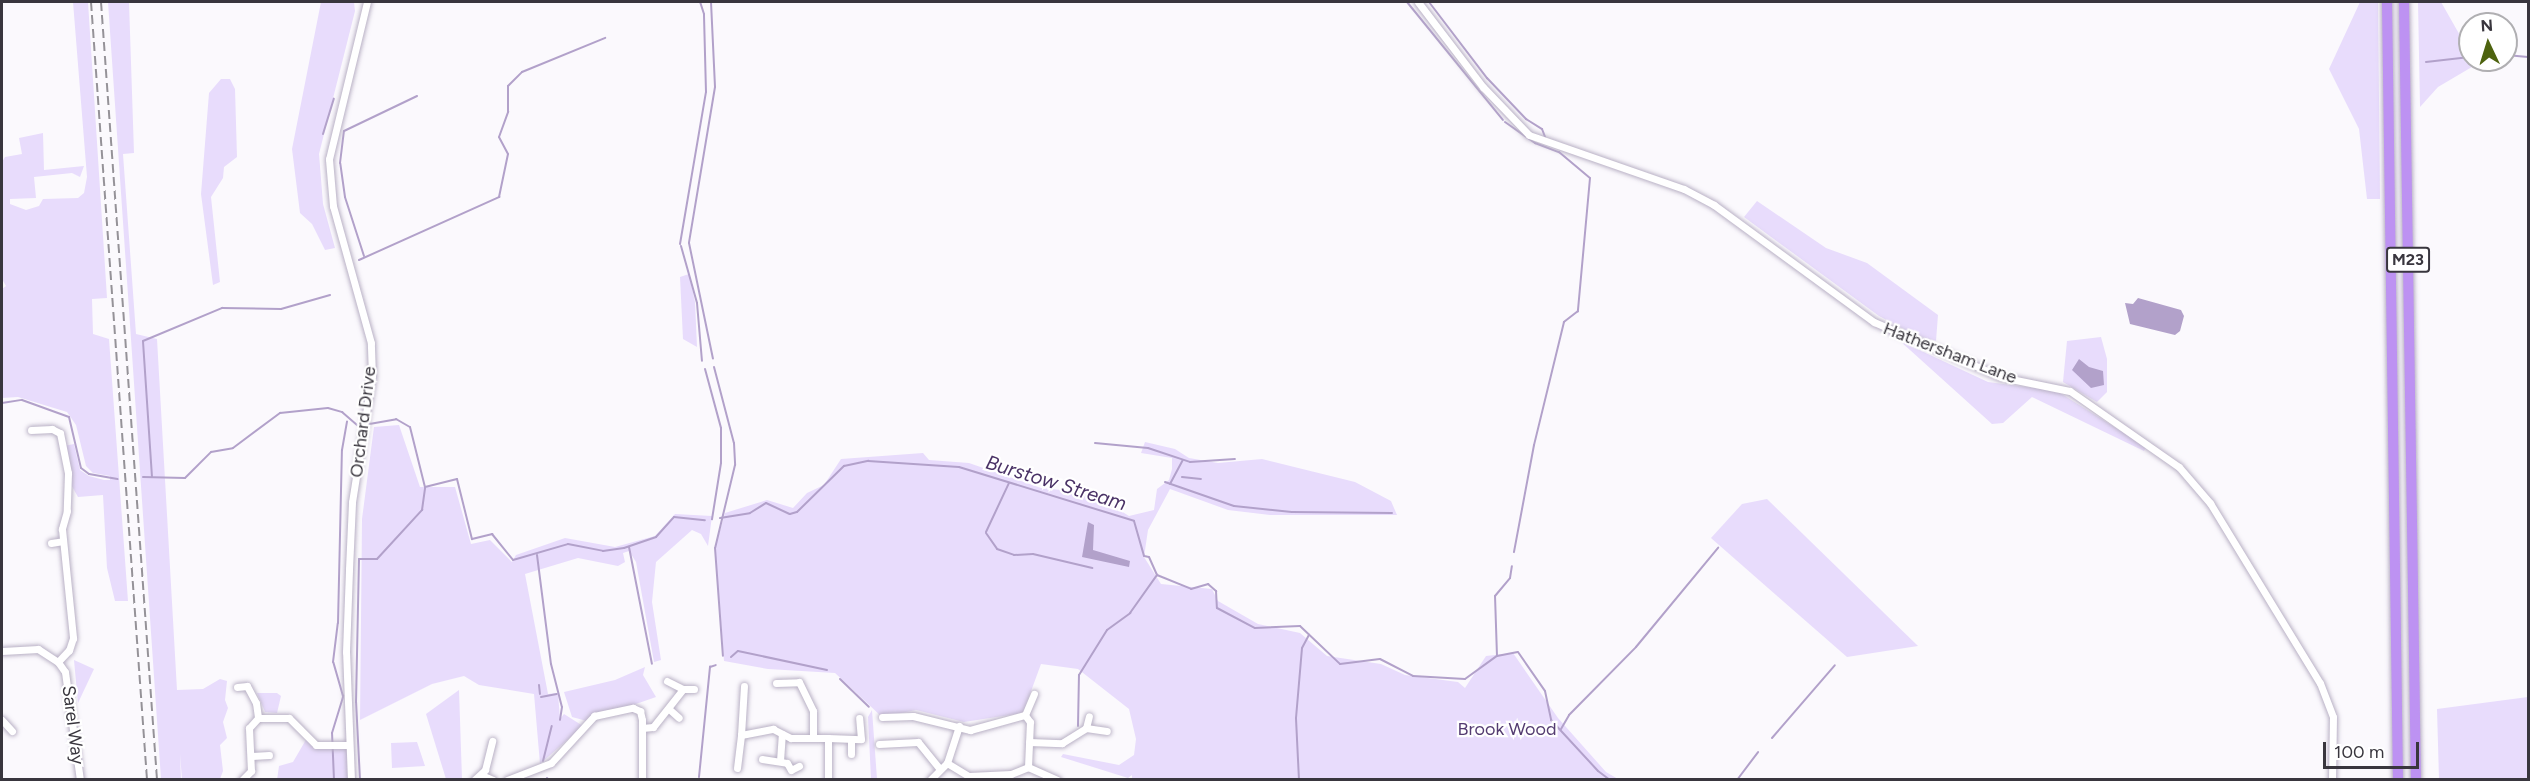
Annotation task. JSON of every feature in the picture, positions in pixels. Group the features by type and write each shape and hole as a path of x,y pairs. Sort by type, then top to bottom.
{"highway":[{"name":"M23","path":"2387,2 2398,780"},
{"name":"M23","path":"2404,2 2416,780"}],"street":[{"name":"Orchard Drive","path":"351,780 345,746 349,558 361,438 368,410 371,343 333,206 329,159 367,2"},
{"name":"Hathersham Lane","path":"1418,2 1483,87 1529,135 1684,189 1714,205 1874,322 2001,376 2070,391 2179,467 2210,503 2320,683 2333,717 2332,780"},
{"path":"31,430 52,429 60,433 68,473 63,541 73,638 69,650 58,662"},
{"path":"51,543 63,541"},
{"name":"Sarel Way","path":"2,651 38,649 58,662 69,682 80,780"},
{"path":"667,681 683,689 694,689"},
{"path":"776,683 799,682 817,710 813,737"},
{"path":"237,687 247,686 256,703 258,718"},
{"path":"737,768 744,686"},
{"path":"642,728 653,727 669,710 683,689"},
{"path":"882,717 913,716 970,730 988,728 1025,715 1034,694"},
{"path":"507,780 551,763 594,716 633,708 640,711 642,780"},
{"path":"669,710 680,718"},
{"path":"1025,715 1030,722 1028,767"},
{"path":"1086,728 1089,716"},
{"path":"242,780 251,771 249,728 258,718 289,718 300,725 305,737 316,745 345,746"},
{"path":"741,735 774,729 791,738 861,739 859,718"},
{"path":"2,720 12,731"},
{"path":"930,780 947,763 959,726"},
{"path":"1029,742 1062,743 1086,728 1107,731"},
{"path":"780,761 782,734"},
{"path":"828,738 828,780"},
{"path":"851,739 851,754"},
{"path":"474,780 481,775 492,741"},
{"path":"879,744 918,742 940,769"},
{"path":"252,756 269,755"},
{"path":"762,759 788,763 792,770 799,766"},
{"path":"947,763 969,778 1011,774 1028,767 1057,780"},
{"path":"481,775 493,780"}],"green space":[{"path":"73,2 88,2 107,298 92,299 93,334 109,339 128,601 115,601 107,568 103,495 78,497 69,481 64,446 74,444 80,470 89,476 110,480 110,476 93,473 86,466 76,425 67,412 18,397 2,398 2,289 6,286 2,279 2,162 5,157 22,154 19,138 43,133 44,170 84,166 80,177 72,173 34,177 36,198 10,199 10,204 26,210 39,206 43,199 78,198 84,193 87,177"},
{"path":"108,2 129,2 134,153 123,154 136,334 157,339 177,690 203,689 220,679 227,681 225,700 228,708 223,722 227,738 220,745 223,771 220,779 182,779 180,754 181,779 161,779"},
{"path":"321,2 354,2 355,11 319,154 323,204 335,248 325,250 312,224 300,213 292,149"},
{"path":"2360,2 2378,2 2380,199 2367,199 2359,129 2329,69"},
{"path":"2418,2 2441,2 2458,32 2458,72 2463,72 2438,87 2420,107"},
{"path":"221,79 230,79 235,89 237,157 224,167 223,178 211,197 220,282 213,285 201,194 209,93"},
{"path":"1757,201 1826,248 1867,263 1938,315 1936,341 1915,335 1879,316 1744,217"},
{"path":"689,274 695,302 697,347 683,339 680,277"},
{"path":"2101,337 2107,359 2107,392 2097,402 2063,382 2067,341"},
{"path":"1900,341 1988,382 2057,391 2146,447 2144,451 2032,397 2003,423 1992,424"},
{"path":"399,425 420,487 455,487 471,544 490,540 512,562 516,555 565,538 615,547 655,536 675,514 712,516 708,546 701,534 692,530 656,562 652,602 661,660 654,662 636,562 629,551 623,553 625,562 618,566 578,558 525,574 548,694 558,693 560,719 564,714 583,726 540,764 534,694 479,685 464,676 432,684 360,720 362,519 374,427"},
{"name":"Brook Wood","path":"1145,442 1175,449 1189,458 1218,463 1262,459 1355,482 1391,501 1397,515 1270,515 1228,510 1170,489 1148,530 1144,557 1161,584 1212,589 1218,601 1258,624 1300,633 1327,656 1381,664 1405,675 1458,682 1465,688 1486,656 1513,653 1558,718 1606,772 1618,779 1132,779 1132,775 1128,778 1061,757 1063,754 1119,765 1134,755 1136,739 1129,709 1078,669 1041,664 1023,713 964,722 916,710 882,717 835,673 768,669 724,661 715,548 725,513 767,500 793,508 807,493 824,485 841,459 923,453 929,460 969,463 1041,488 1092,493 1129,516 1154,510 1157,489 1169,480 1172,469 1172,458 1141,453"},
{"path":"1767,499 1918,646 1847,657 1711,538 1742,504"},
{"path":"74,660 94,669 78,703"},
{"path":"645,667 643,675 656,697 587,721 572,717 564,692 615,680"},
{"path":"459,690 462,779 446,779 426,714"},
{"path":"257,693 277,693 281,696 277,713 265,712"},
{"path":"2528,697 2528,779 2439,779 2437,709"},
{"path":"872,710 877,779 871,779 868,717"},
{"path":"307,738 317,745 348,745 351,779 277,780 279,766 293,762"},
{"path":"417,742 425,766 392,768 391,743"}],"shaded area":[{"path":"2138,298 2181,310 2184,316 2180,331 2175,335 2130,324 2125,303 2133,304"},
{"path":"2079,359 2089,367 2103,371 2104,385 2091,388 2072,370"},
{"path":"1088,522 1094,525 1093,550 1130,561 1129,567 1082,557"}],"waterway":[{"path":"680,244 706,92 704,14 700,2"},
{"path":"711,2 715,87 689,243 713,359"},
{"path":"1407,2 1503,120"},
{"path":"1429,2 1487,78 1526,119 1542,129 1545,137"},
{"path":"359,260 499,197 508,154 499,137 508,112 508,86 522,72 605,38"},
{"path":"2518,56 2528,57"},
{"path":"2426,62 2458,58"},
{"path":"364,256 345,197 340,163 344,131 417,96"},
{"path":"323,134 334,99"},
{"path":"1505,122 1535,143 1559,152 1590,178 1578,311 1564,322 1534,445 1514,552"},
{"path":"681,246 697,303 702,361"},
{"path":"152,477 143,341 222,308 281,309 330,295"},
{"path":"714,367 734,443 735,465 715,548 723,656"},
{"path":"705,369 721,428 721,463 712,519"},
{"name":"Burstow Stream","path":"2,403 22,400 69,417 81,468 89,474 118,479"},
{"name":"Burstow Stream","path":"143,477 185,478 211,452 233,448 280,413 328,408 342,412 358,426 396,419 410,427 425,487 457,479 472,539 492,534 513,560 568,544 603,551 624,548 656,537 674,517 705,520"},
{"path":"334,780 332,733 343,696 333,662 338,623 342,450 347,421"},
{"path":"1095,443 1148,448 1190,462 1235,459"},
{"path":"1170,484 1183,460"},
{"name":"Burstow Stream","path":"720,518 750,513 766,503 790,514 797,512 844,466 868,461 959,467 1134,521 1144,556 1149,557 1157,575 1191,589 1208,584 1216,591 1217,608 1255,628 1300,626 1340,664 1380,659 1413,676 1465,679 1497,656 1518,652 1545,691 1551,720 1598,771 1610,780"},
{"path":"1182,477 1201,479"},
{"path":"1165,482 1234,506 1292,512 1392,513"},
{"path":"986,532 1009,483"},
{"path":"360,780 356,702 359,559 377,559 422,510 425,488"},
{"path":"986,533 997,549 1014,555 1033,554 1092,568"},
{"path":"629,547 652,664"},
{"path":"1561,729 1569,715 1636,647 1718,548"},
{"path":"537,555 551,664 562,707 560,720"},
{"path":"1497,656 1495,596 1510,578 1512,566"},
{"path":"1078,726 1079,675 1107,630 1130,613 1157,575"},
{"path":"1299,780 1296,718 1302,648 1309,635"},
{"path":"731,657 738,651 827,670"},
{"path":"699,777 710,667 716,665"},
{"path":"1772,738 1835,665"},
{"path":"840,679 869,707"},
{"path":"539,685 540,694"},
{"path":"541,697 557,694"},
{"path":"543,761 552,726"},
{"path":"1737,780 1758,752"}],"railway":[{"path":"91,2 147,780"},
{"path":"101,2 157,780"}]}
